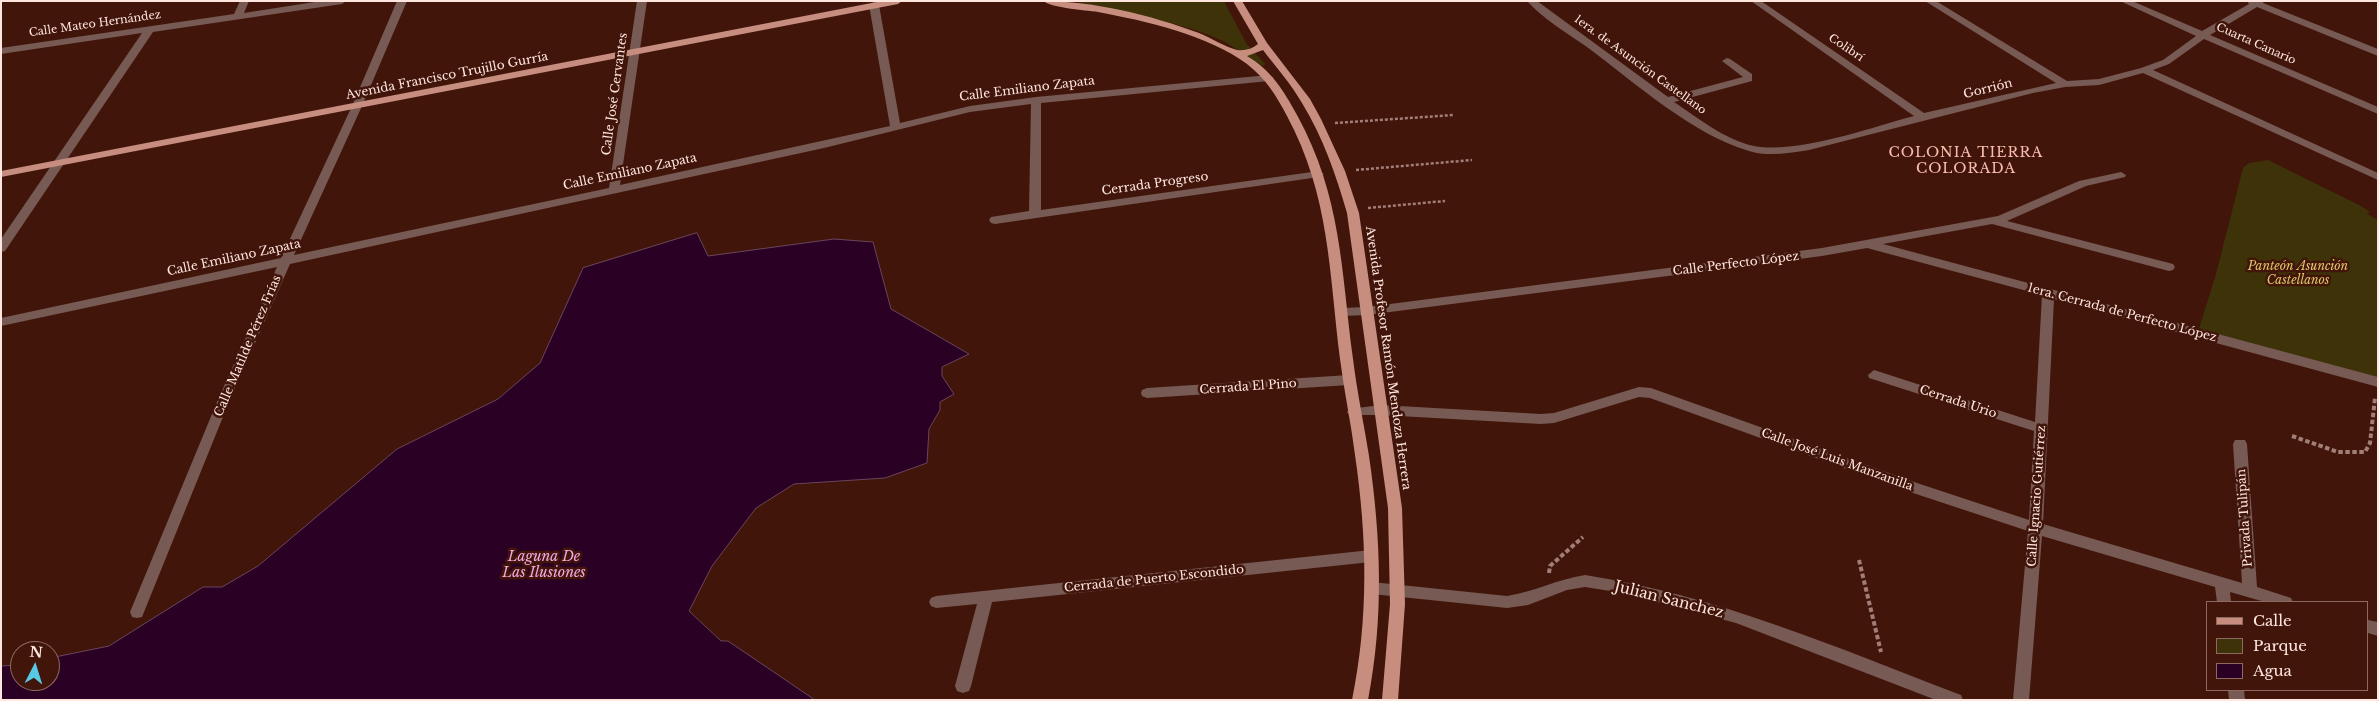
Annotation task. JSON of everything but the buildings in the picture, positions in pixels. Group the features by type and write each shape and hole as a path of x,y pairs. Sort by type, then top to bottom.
{"main road":[{"name":"Avenida Francisco Trujillo Gurría","path":"1,174 898,1"},
{"path":"1047,1 1156,24 1191,34 1231,51 1269,78 1284,99 1319,174 1330,224 1349,380 1362,455 1372,556 1369,636 1360,700"},
{"name":"Avenida Profesor Ramón Mendoza Herrera","path":"1236,1 1263,44 1306,101 1319,124 1340,171 1352,209 1395,508 1399,592 1390,700"},
{"path":"1231,51 1250,53 1263,44"}],"street":[{"path":"238,16 245,1"},
{"name":"Calle Mateo Hernández","path":"1,51 342,1"},
{"name":"Calle Matilde Pérez Frías","path":"137,612 223,402 285,261 357,106 402,1"},
{"name":"Calle José Cervantes","path":"614,190 642,1"},
{"name":"1era. de Asunción Castellano","path":"1531,1 1666,101 1710,131"},
{"name":"Colibrí","path":"1754,1 1922,117"},
{"path":"1929,1 2065,84"},
{"name":"Cuarta Canario","path":"2124,1 2378,112"},
{"path":"2256,2 2378,53"},
{"name":"Gorrión","path":"1710,131 1740,145 1781,151 1809,148 1922,117 2065,84 2099,82 2166,62 2256,2"},
{"path":"874,5 895,127"},
{"path":"1,248 150,29"},
{"path":"1666,101 1748,79 1748,76 1727,61"},
{"path":"2144,70 2378,177"},
{"name":"Calle Emiliano Zapata","path":"1,322 824,145 970,109 1036,100 1269,78"},
{"path":"1035,214 1036,100"},
{"name":"Cerrada Progreso","path":"995,220 1319,174"},
{"name":"Calle Perfecto López","path":"1342,312 1366,311 1822,252 1993,221 2021,211 2083,183 2121,175"},
{"path":"1993,221 2169,267"},
{"name":"1era. Cerrada de Perfecto López","path":"1866,244 2377,382"},
{"name":"Calle Ignacio Gutiérrez","path":"2022,700 2042,428 2048,293"},
{"name":"Cerrada Urio","path":"1874,375 2042,428"},
{"name":"Cerrada El Pino","path":"1147,393 1349,380"},
{"name":"Calle José Luis Manzanilla","path":"1354,412 1381,410 1541,419 1566,414 1639,392 1651,393 1909,486 2035,528 2282,601"},
{"name":"Privada Tulipán","path":"2240,444 2250,592"},
{"name":"Cerrada de Puerto Escondido","path":"936,602 1372,556"},
{"name":"Julian Sanchez","path":"1372,588 1507,602 1536,596 1566,584 1585,581 1632,589 1738,617 1886,675 1956,700"},
{"path":"2222,583 2224,601"},
{"path":"963,686 986,598"}],"path":[{"path":"1319,124 1454,115"},
{"path":"1340,171 1472,160"},
{"path":"1352,209 1445,201"},
{"path":"2292,436 2338,450 2359,454 2365,452 2370,444 2377,382"},
{"path":"1536,596 1545,586 1550,566 1583,537"},
{"path":"1859,560 1886,675"}],"green space":[{"path":"1073,1 1224,1 1246,43 1265,64 1263,66 1221,40 1185,27"},
{"name":"Panteón Asunción Castellanos","path":"2268,160 2361,206 2370,212 2367,214 2378,220 2378,380 2198,332 2216,274 2243,168 2249,163"}],"water":[{"name":"Laguna De Las Ilusiones","path":"697,233 708,256 834,239 873,242 891,309 969,354 942,367 942,376 954,394 940,402 940,410 929,429 927,463 885,478 794,484 756,508 712,566 689,611 721,641 728,641 815,700 1,700 1,666 10,666 10,691 60,691 60,656 109,646 203,587 222,587 258,566 397,449 498,399 540,363 583,268"}],"district":[{"name":"COLONIA TIERRA COLORADA","path":"1966,162"}]}
